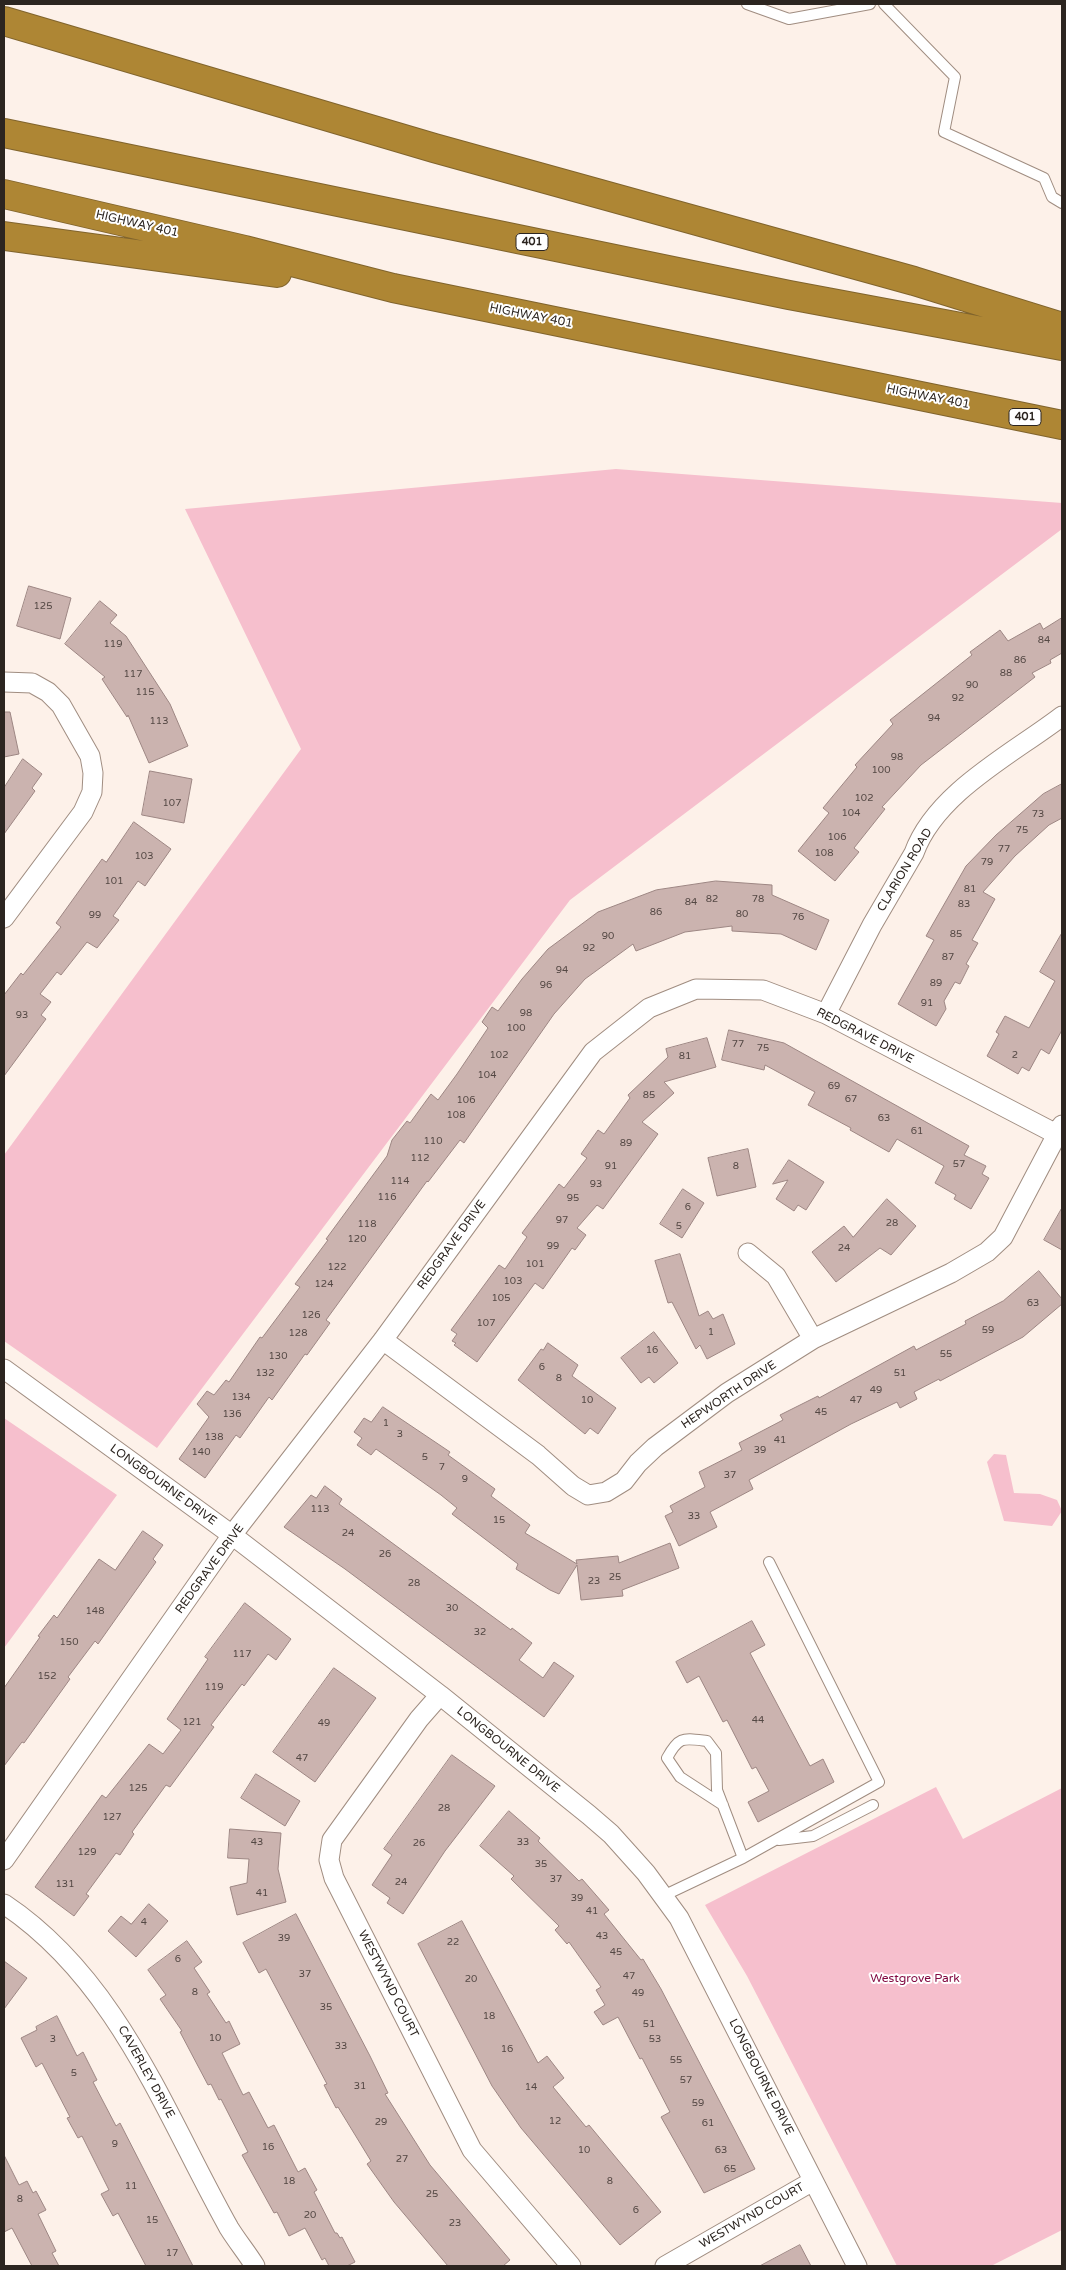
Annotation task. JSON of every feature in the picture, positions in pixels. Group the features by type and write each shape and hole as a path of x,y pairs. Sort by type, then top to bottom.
{"highway":[{"path":"4,21 443,150 914,281 1062,327"},
{"name":"401","path":"4,134 769,291 1062,346"},
{"name":"HIGHWAY 401","path":"4,194 236,248 393,288 1062,425"},
{"path":"4,236 393,288"}],"street":[{"path":"4,682 32,683 61,705 90,756 93,773 92,792 83,812 4,918"},
{"name":"CLARION ROAD","path":"826,1014 859,949 914,853 918,842 944,808 972,779 1062,716"},
{"name":"REDGRAVE DRIVE","path":"4,1860 232,1535 383,1340 593,1052 649,1008 696,990 763,990 826,1014 1060,1132"},
{"name":"HEPWORTH DRIVE","path":"383,1340 532,1450 573,1486 588,1495 606,1492 624,1481 638,1463 655,1447 702,1410 813,1340 952,1273 987,1252 1003,1237 1060,1132"},
{"path":"748,1252 776,1276 813,1340"},
{"name":"LONGBOURNE DRIVE","path":"4,1369 232,1535 440,1695 611,1834 646,1873 679,1918 857,2266"},
{"name":"WESTWYND COURT","path":"440,1695 419,1719 332,1840 329,1860 334,1878 472,2150 571,2266"},
{"name":"CAVERLEY DRIVE","path":"4,1904 46,1935 82,1974 119,2024 230,2230 255,2266"},
{"name":"WESTWYND COURT","path":"665,2266 813,2181"}],"lane":[{"path":"747,4 788,19 870,4"},
{"path":"884,4 955,77 944,132 1044,178 1052,197 1062,203"},
{"path":"663,1896 743,1858 879,1782 769,1562"},
{"path":"723,1805 680,1777 667,1758 675,1743 687,1739 707,1741 716,1753 718,1790 743,1858"},
{"path":"775,1840 813,1836 873,1804"}],"green space":[{"path":"616,469 1062,503 1062,529 570,900 157,1448 4,1341 4,1155 301,749 185,509"},
{"path":"4,1418 117,1495 4,1648"},
{"path":"994,1454 1006,1455 1014,1493 1040,1494 1057,1500 1062,1511 1052,1526 1004,1521 987,1462"},
{"name":"Westgrove Park","path":"936,1787 963,1839 1062,1788 1062,2230 991,2266 897,2266 747,1976 705,1905"}],"building":[{"path":"29,586 71,598 60,639 17,626"},
{"path":"100,601 117,615 110,623 126,636 170,704 188,746 149,763 128,715 127,717 102,679 105,677 65,644"},
{"path":"1062,618 1062,653 1050,660 1051,663 1032,673 1035,677 921,765 882,807 885,809 854,848 859,852 835,881 798,851 829,813 823,808 857,767 855,765 893,724 890,720 972,655 970,652 1000,630 1008,641 1040,623 1043,629"},
{"path":"4,712 10,712 19,754 4,757"},
{"path":"23,759 42,774 32,788 35,791 4,834 4,788"},
{"path":"150,771 192,779 184,823 142,815"},
{"path":"1062,784 1062,818 1049,825 1015,856 983,892 995,899 972,940 978,943 966,964 969,966 960,984 955,982 944,1001 946,1009 936,1026 898,1004 934,940 926,936 966,866 996,835 1043,794"},
{"path":"134,822 171,849 145,886 138,881 113,916 119,920 97,948 87,942 61,975 57,972 40,994 51,1002 41,1015 46,1019 4,1076 4,995 21,973 23,975 61,927 56,923 102,859 106,862"},
{"path":"716,881 772,885 772,895 829,920 816,950 781,934 732,931 732,926 685,932 636,951 633,944 585,979 554,1014 464,1143 460,1140 427,1181 326,1320 330,1323 307,1355 305,1354 272,1400 269,1397 240,1438 236,1435 205,1478 179,1459 209,1417 197,1404 207,1391 214,1395 226,1380 229,1382 260,1337 262,1338 300,1287 295,1284 387,1156 392,1140 407,1121 410,1123 431,1094 438,1100 457,1074 488,1028 482,1022 492,1007 498,1011 548,949 598,912 656,890"},
{"path":"1062,933 1062,1030 1049,1054 1041,1049 1029,1071 1022,1067 1018,1074 987,1056 999,1034 996,1032 1005,1016 1029,1028 1055,981 1040,972"},
{"path":"729,1030 784,1043 969,1146 964,1155 986,1166 982,1174 989,1178 971,1209 954,1199 956,1195 935,1183 944,1166 897,1139 889,1152 850,1130 851,1128 808,1105 815,1092 765,1065 764,1070 722,1060"},
{"path":"707,1038 716,1067 664,1082 674,1093 642,1122 658,1134 603,1209 597,1205 577,1228 586,1235 575,1250 572,1248 543,1289 535,1283 477,1362 454,1345 456,1343 452,1341 457,1334 451,1330 499,1265 505,1269 527,1237 522,1233 559,1184 564,1188 587,1158 581,1154 598,1130 604,1134 630,1098 628,1095 668,1057 666,1049"},
{"path":"748,1149 756,1187 717,1196 708,1158"},
{"path":"789,1160 824,1182 806,1210 798,1205 794,1211 776,1199 788,1180 773,1184"},
{"path":"683,1189 704,1203 682,1238 660,1224"},
{"path":"887,1199 916,1226 891,1255 880,1248 836,1282 812,1252 844,1226 853,1237"},
{"path":"1062,1208 1062,1250 1044,1240"},
{"path":"680,1254 699,1316 708,1311 713,1319 723,1314 735,1344 707,1359 700,1345 696,1349 672,1302 668,1303 655,1261"},
{"path":"1039,1271 1062,1299 1062,1304 1023,1337 940,1381 939,1379 914,1392 917,1399 900,1408 897,1402 851,1424 749,1480 753,1489 710,1512 717,1527 679,1546 665,1516 673,1512 670,1506 705,1487 699,1472 742,1450 739,1443 783,1420 780,1415 818,1396 819,1398 914,1346 916,1350 966,1324 965,1321 1003,1301"},
{"path":"654,1332 678,1363 654,1383 649,1377 641,1383 621,1358"},
{"path":"548,1343 578,1365 572,1376 616,1408 598,1434 590,1428 585,1434 518,1380 541,1349 543,1350"},
{"path":"383,1407 450,1452 448,1455 495,1489 491,1496 530,1525 525,1533 577,1564 576,1560 618,1556 619,1563 670,1543 679,1568 622,1590 623,1596 581,1600 577,1565 559,1594 550,1590 516,1569 518,1564 452,1514 457,1508 441,1495 376,1449 371,1455 357,1445 362,1438 354,1432 364,1418 371,1422"},
{"path":"325,1486 342,1499 339,1504 511,1630 512,1628 532,1643 519,1660 543,1678 554,1662 574,1676 544,1717 345,1569 284,1527 311,1495 316,1498"},
{"path":"143,1531 163,1545 153,1559 156,1562 98,1644 95,1641 68,1677 70,1679 24,1743 22,1742 4,1766 4,1688 40,1637 38,1636 54,1615 57,1618 99,1559 115,1570"},
{"path":"245,1603 291,1639 276,1660 268,1654 244,1686 242,1684 211,1725 214,1727 170,1787 166,1785 132,1832 134,1834 120,1855 116,1853 86,1894 89,1896 74,1916 35,1887 102,1795 106,1798 149,1744 163,1754 181,1730 167,1719 208,1659 205,1657"},
{"path":"752,1621 765,1645 750,1653 810,1766 823,1759 834,1782 758,1822 748,1802 769,1791 756,1767 752,1769 727,1720 723,1722 699,1676 687,1683 676,1662"},
{"path":"334,1668 376,1698 315,1782 273,1752"},
{"path":"452,1755 495,1786 445,1851 403,1914 387,1903 390,1898 372,1885 392,1855 384,1849"},
{"path":"256,1774 300,1801 285,1826 241,1798"},
{"path":"509,1811 540,1838 538,1841 579,1881 582,1879 609,1910 604,1914 641,1960 643,1959 661,1989 755,2169 704,2193 661,2117 670,2112 618,2017 603,2025 594,2012 605,2005 596,1990 601,1987 569,1942 567,1944 555,1930 559,1926 511,1879 514,1876 480,1846"},
{"path":"230,1829 281,1833 278,1869 286,1902 237,1915 230,1887 247,1883 249,1859 228,1858"},
{"path":"149,1904 168,1921 136,1957 108,1931 121,1916 131,1924"},
{"path":"296,1914 370,2056 388,2093 385,2094 430,2165 510,2260 503,2266 448,2266 394,2202 367,2164 371,2161 338,2107 336,2108 324,2085 327,2084 266,1969 259,1973 243,1943"},
{"path":"462,1921 538,2063 547,2056 564,2078 553,2087 586,2127 589,2125 661,2212 620,2245 521,2128 492,2086 418,1944"},
{"path":"187,1941 202,1962 194,1968 210,1992 207,1994 226,2023 229,2021 240,2044 222,2053 243,2095 249,2092 268,2128 274,2125 298,2172 305,2168 317,2190 314,2192 335,2233 340,2238 342,2237 355,2262 347,2266 329,2266 325,2258 322,2260 305,2228 289,2236 277,2212 274,2213 242,2155 248,2152 221,2099 219,2100 211,2084 208,2085 180,2032 182,2031 160,1999 166,1995 148,1970"},
{"path":"4,1961 27,1978 4,2009"},
{"path":"57,2016 77,2056 83,2052 97,2080 93,2082 116,2126 120,2123 193,2266 146,2266 118,2213 113,2216 101,2194 109,2190 82,2136 78,2138 67,2118 70,2117 42,2063 36,2067 21,2038 37,2030 36,2027"},
{"path":"4,2155 19,2185 27,2181 33,2193 36,2191 46,2210 38,2214 56,2251 52,2253 59,2266 32,2266 12,2228 4,2232"},
{"path":"800,2245 811,2266 760,2266"}]}
